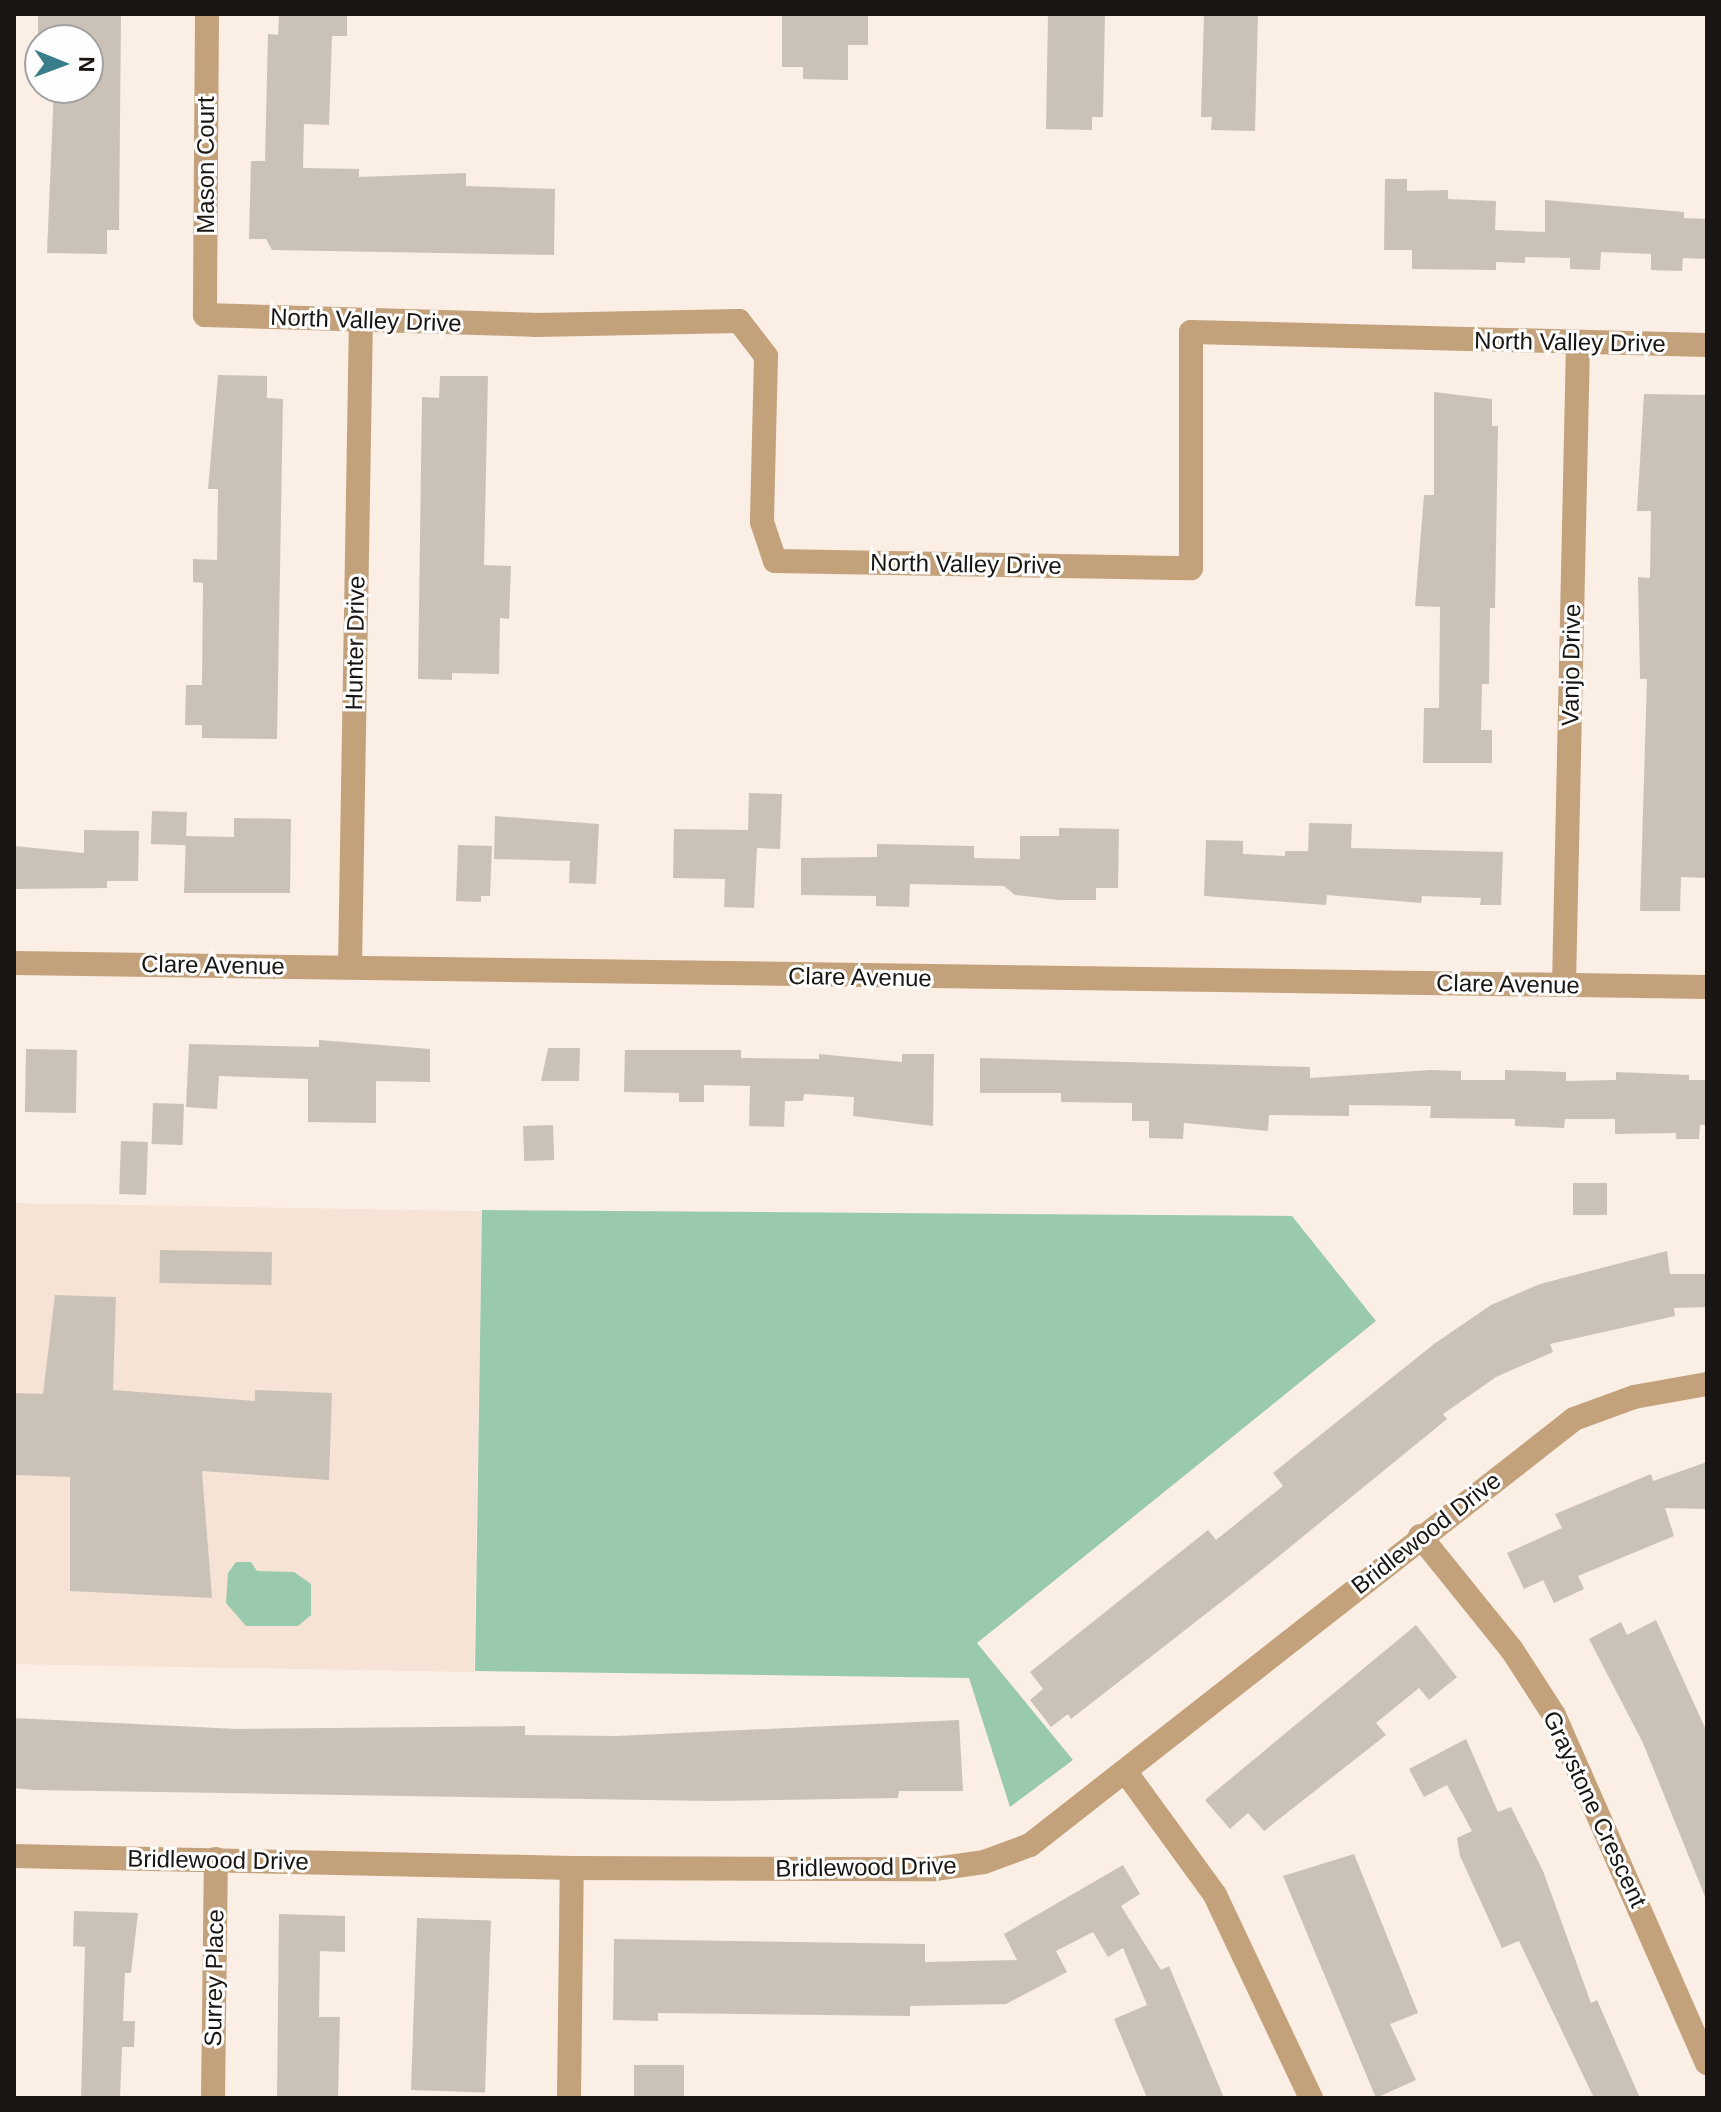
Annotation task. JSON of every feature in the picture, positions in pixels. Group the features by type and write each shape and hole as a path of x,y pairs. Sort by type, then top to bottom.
{"street":[{"name":"Mason Court","path":"205,315 207,14"},
{"name":"North Valley Drive","path":"205,315 361,320 739,321 766,356 762,522 775,561 1191,568 1191,332 1707,345"},
{"name":"Hunter Drive","path":"350,967 361,320"},
{"name":"Vanjo Drive","path":"1564,985 1578,344"},
{"name":"Clare Avenue","path":"14,963 1707,987"},
{"name":"Bridlewood Drive","path":"14,1856 572,1868 960,1867 1030,1845 1420,1536 1574,1419 1634,1397 1707,1384"},
{"name":"Graystone Crescent","path":"1420,1536 1512,1650 1554,1715 1707,2063"},
{"path":"1125,1771 1215,1895 1311,2098"},
{"name":"Surrey Place","path":"213,2098 216,1859"},
{"path":"569,2098 572,1868"}],"shaded area":[{"path":"14,1203 482,1211 474,1672 14,1664"}],"green space":[{"path":"482,1210 1292,1216 1376,1321 977,1643 1073,1760 1010,1807 969,1678 475,1671"},
{"path":"236,1562 251,1562 257,1571 294,1572 311,1584 311,1615 298,1626 246,1626 226,1603 228,1573"}],"building":[{"path":"38,14 121,14 119,230 107,230 107,254 47,253 53,104 104,104 104,24 38,24"},
{"path":"279,14 347,14 347,36 332,36 329,125 304,124 303,168 359,169 359,177 466,173 466,186 555,189 554,255 272,250 266,239 249,239 251,161 265,161 268,34 278,35"},
{"path":"782,14 868,14 868,45 848,45 848,80 803,79 803,67 782,67"},
{"path":"1048,14 1105,14 1103,117 1092,117 1092,130 1046,129"},
{"path":"1204,14 1258,14 1255,131 1211,130 1212,117 1201,117"},
{"path":"1385,179 1407,179 1407,191 1448,190 1448,199 1496,201 1495,230 1545,232 1545,200 1684,212 1684,218 1707,219 1707,259 1683,258 1682,271 1651,270 1651,254 1601,252 1600,270 1570,269 1570,258 1525,257 1525,263 1496,262 1496,270 1412,269 1412,250 1384,250"},
{"path":"218,375 267,376 267,398 283,399 277,739 202,738 202,725 185,725 186,685 202,685 203,583 193,582 193,559 217,560 218,489 208,489"},
{"path":"440,376 488,376 484,565 511,566 509,619 500,618 499,674 452,673 452,680 418,679 422,397 439,398"},
{"path":"1434,392 1492,399 1492,426 1498,426 1495,608 1490,608 1489,684 1482,684 1481,730 1492,730 1492,763 1423,763 1424,708 1439,708 1440,607 1415,606 1424,495 1434,495"},
{"path":"1644,394 1706,395 1707,878 1681,877 1680,911 1640,911 1647,679 1640,679 1638,577 1650,578 1651,511 1637,511"},
{"path":"749,793 782,794 780,849 757,848 754,908 724,907 725,879 673,878 674,829 748,830"},
{"path":"152,811 187,812 186,845 151,844"},
{"path":"495,816 599,824 596,884 569,883 570,861 494,859"},
{"path":"234,818 291,819 290,893 184,893 186,836 234,837"},
{"path":"1309,823 1352,824 1351,848 1503,852 1501,905 1480,905 1481,898 1422,896 1421,903 1327,895 1326,905 1204,896 1206,840 1243,841 1243,854 1285,856 1285,851 1308,851"},
{"path":"1059,828 1119,829 1118,888 1096,888 1096,900 1059,900 1015,895 1004,886 910,884 909,907 876,906 876,896 801,895 801,858 877,857 877,844 974,846 974,858 1020,859 1020,836 1059,836"},
{"path":"84,830 139,831 138,881 107,881 107,888 14,889 14,846 84,853"},
{"path":"458,845 492,846 490,896 481,896 481,902 456,901"},
{"path":"319,1040 430,1049 430,1082 376,1081 376,1123 308,1122 308,1079 219,1076 217,1109 186,1107 189,1044 319,1047"},
{"path":"548,1048 580,1048 579,1081 541,1081"},
{"path":"26,1049 77,1050 76,1113 25,1112"},
{"path":"625,1050 741,1050 741,1058 819,1059 819,1054 902,1062 902,1054 934,1054 933,1126 853,1116 854,1097 804,1094 803,1101 785,1101 784,1127 749,1126 750,1086 704,1085 704,1102 679,1102 679,1093 624,1092"},
{"path":"980,1058 1310,1067 1310,1078 1431,1070 1461,1071 1461,1080 1505,1080 1505,1070 1566,1072 1566,1081 1616,1080 1616,1072 1689,1075 1689,1080 1707,1080 1707,1125 1700,1125 1699,1139 1676,1139 1676,1133 1615,1134 1615,1119 1565,1119 1564,1128 1515,1126 1515,1119 1430,1118 1431,1106 1349,1105 1349,1116 1269,1115 1268,1131 1184,1123 1183,1139 1149,1138 1149,1121 1132,1121 1132,1103 1061,1102 1061,1093 980,1093"},
{"path":"153,1103 184,1104 183,1145 152,1144"},
{"path":"553,1125 554,1160 524,1161 523,1126"},
{"path":"121,1141 148,1142 146,1195 119,1194"},
{"path":"1573,1183 1607,1183 1607,1215 1573,1215"},
{"path":"160,1250 272,1252 271,1285 159,1283"},
{"path":"1667,1251 1670,1274 1707,1274 1707,1307 1674,1308 1675,1316 1550,1344 1553,1352 1496,1377 1443,1414 1447,1419 1257,1574 1071,1719 1068,1714 1051,1727 1030,1700 1043,1689 1030,1672 1208,1530 1216,1540 1283,1486 1273,1473 1434,1344 1491,1305 1540,1284"},
{"path":"55,1295 116,1297 113,1390 255,1401 255,1390 332,1393 329,1480 202,1471 212,1598 70,1591 70,1477 14,1475 14,1393 43,1394"},
{"path":"1707,1462 1707,1509 1665,1508 1674,1536 1578,1576 1584,1589 1554,1603 1543,1580 1524,1589 1507,1553 1562,1528 1555,1514 1651,1474 1653,1481"},
{"path":"1656,1620 1707,1732 1706,1899 1643,1743 1589,1639 1621,1622 1627,1635"},
{"path":"1416,1625 1457,1677 1429,1700 1419,1688 1376,1723 1386,1735 1264,1831 1248,1813 1230,1829 1205,1800"},
{"path":"14,1718 237,1729 525,1726 525,1735 616,1736 959,1720 963,1791 899,1791 898,1798 712,1801 34,1790 14,1788"},
{"path":"1466,1739 1498,1812 1511,1807 1543,1871 1591,2003 1597,2000 1640,2098 1594,2098 1519,1941 1502,1948 1460,1856 1457,1838 1472,1831 1447,1785 1424,1797 1409,1769"},
{"path":"1354,1854 1418,2013 1390,2024 1416,2080 1376,2098 1283,1876"},
{"path":"1123,1865 1140,1894 1121,1906 1161,1970 1169,1966 1224,2098 1147,2098 1114,2019 1147,2005 1123,1948 1108,1957 1093,1932 1056,1951 1067,1972 1006,2004 910,2006 910,2016 658,2013 658,2021 613,2020 614,1939 925,1944 925,1962 1017,1960 1004,1934"},
{"path":"74,1911 138,1913 131,1973 125,1973 123,2021 135,2021 134,2047 122,2047 120,2098 81,2098 85,1947 73,1946"},
{"path":"279,1914 345,1916 345,1952 320,1951 319,2017 340,2017 338,2098 277,2098"},
{"path":"417,1918 491,1921 485,2092 411,2090"},
{"path":"634,2065 684,2065 684,2098 634,2098"}]}
